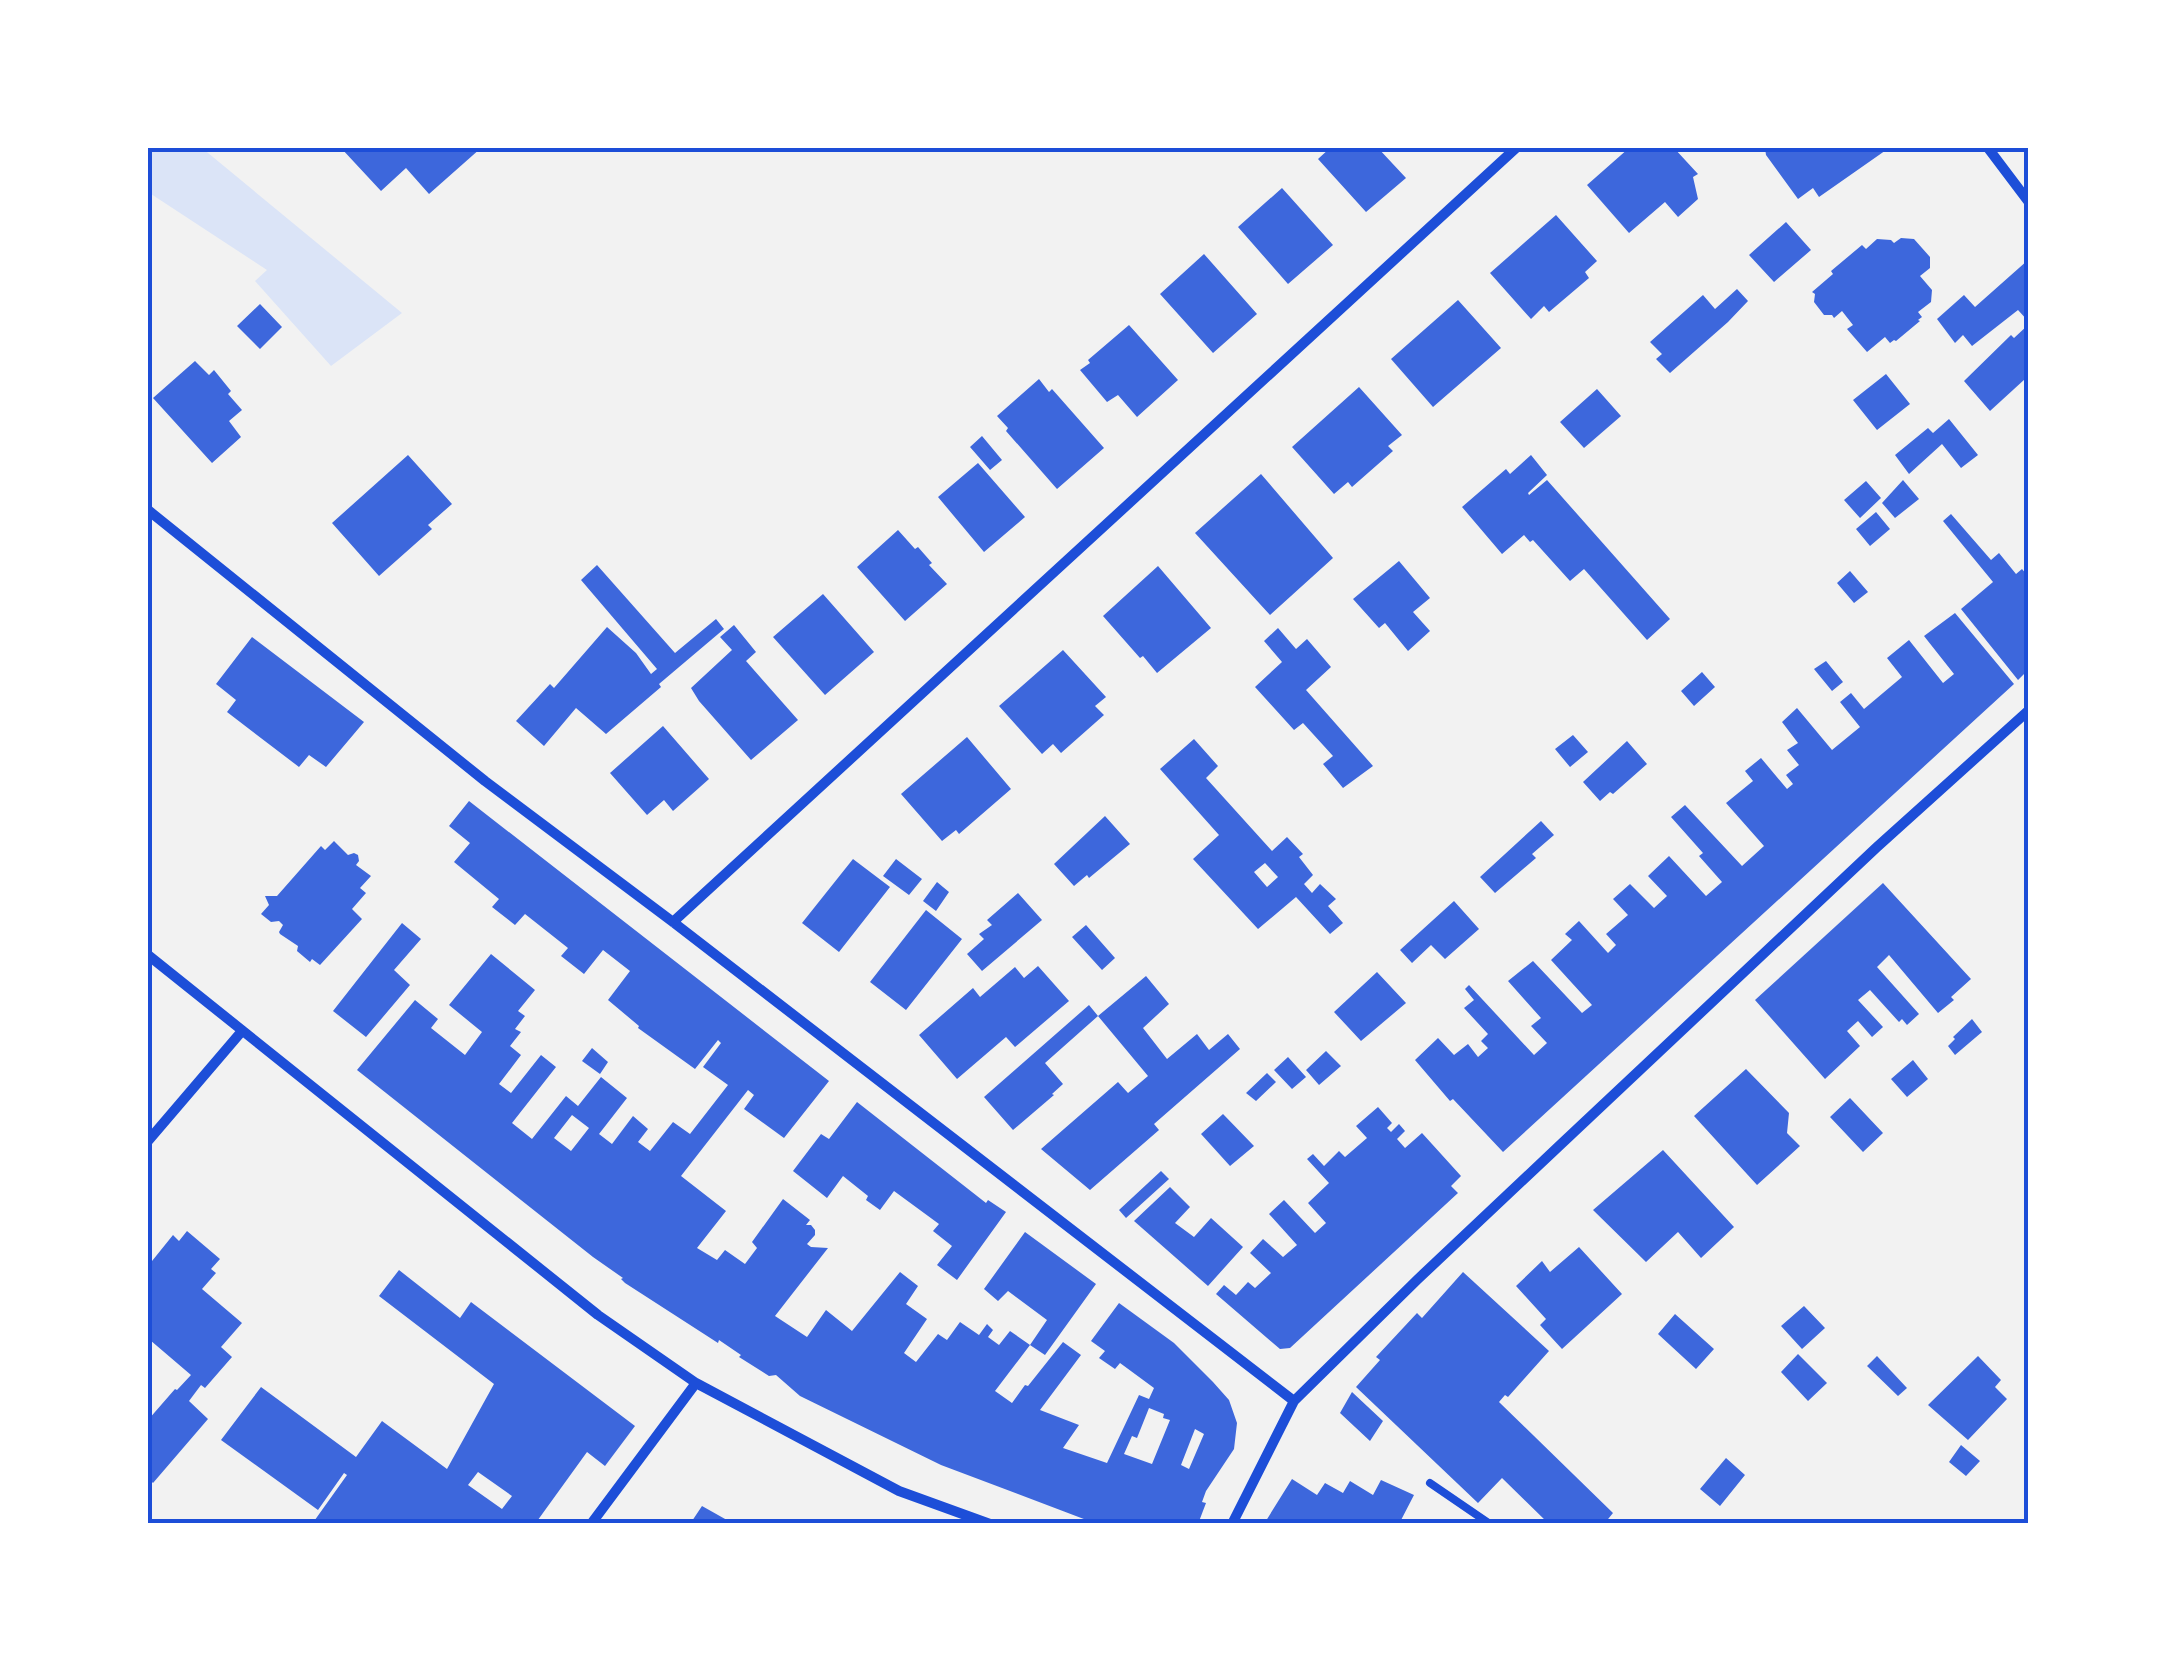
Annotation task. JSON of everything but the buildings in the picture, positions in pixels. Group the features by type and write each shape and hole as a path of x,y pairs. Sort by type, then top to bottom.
{"street":[{"path":"673,922 1516,148"},
{"path":"1988,148 2028,202"},
{"path":"148,510 484,781 1294,1401"},
{"path":"1232,1524 1294,1401 1418,1279 1877,847 2028,711"},
{"path":"148,954 598,1315 696,1383 899,1491 990,1524"},
{"path":"148,1141 242,1030"},
{"path":"591,1524 696,1383"}],"lane":[{"path":"1430,1482 1490,1524"}],"shaded area":[{"path":"148,148 202,148 402,313 331,366 255,281 267,270 148,192"}]}
